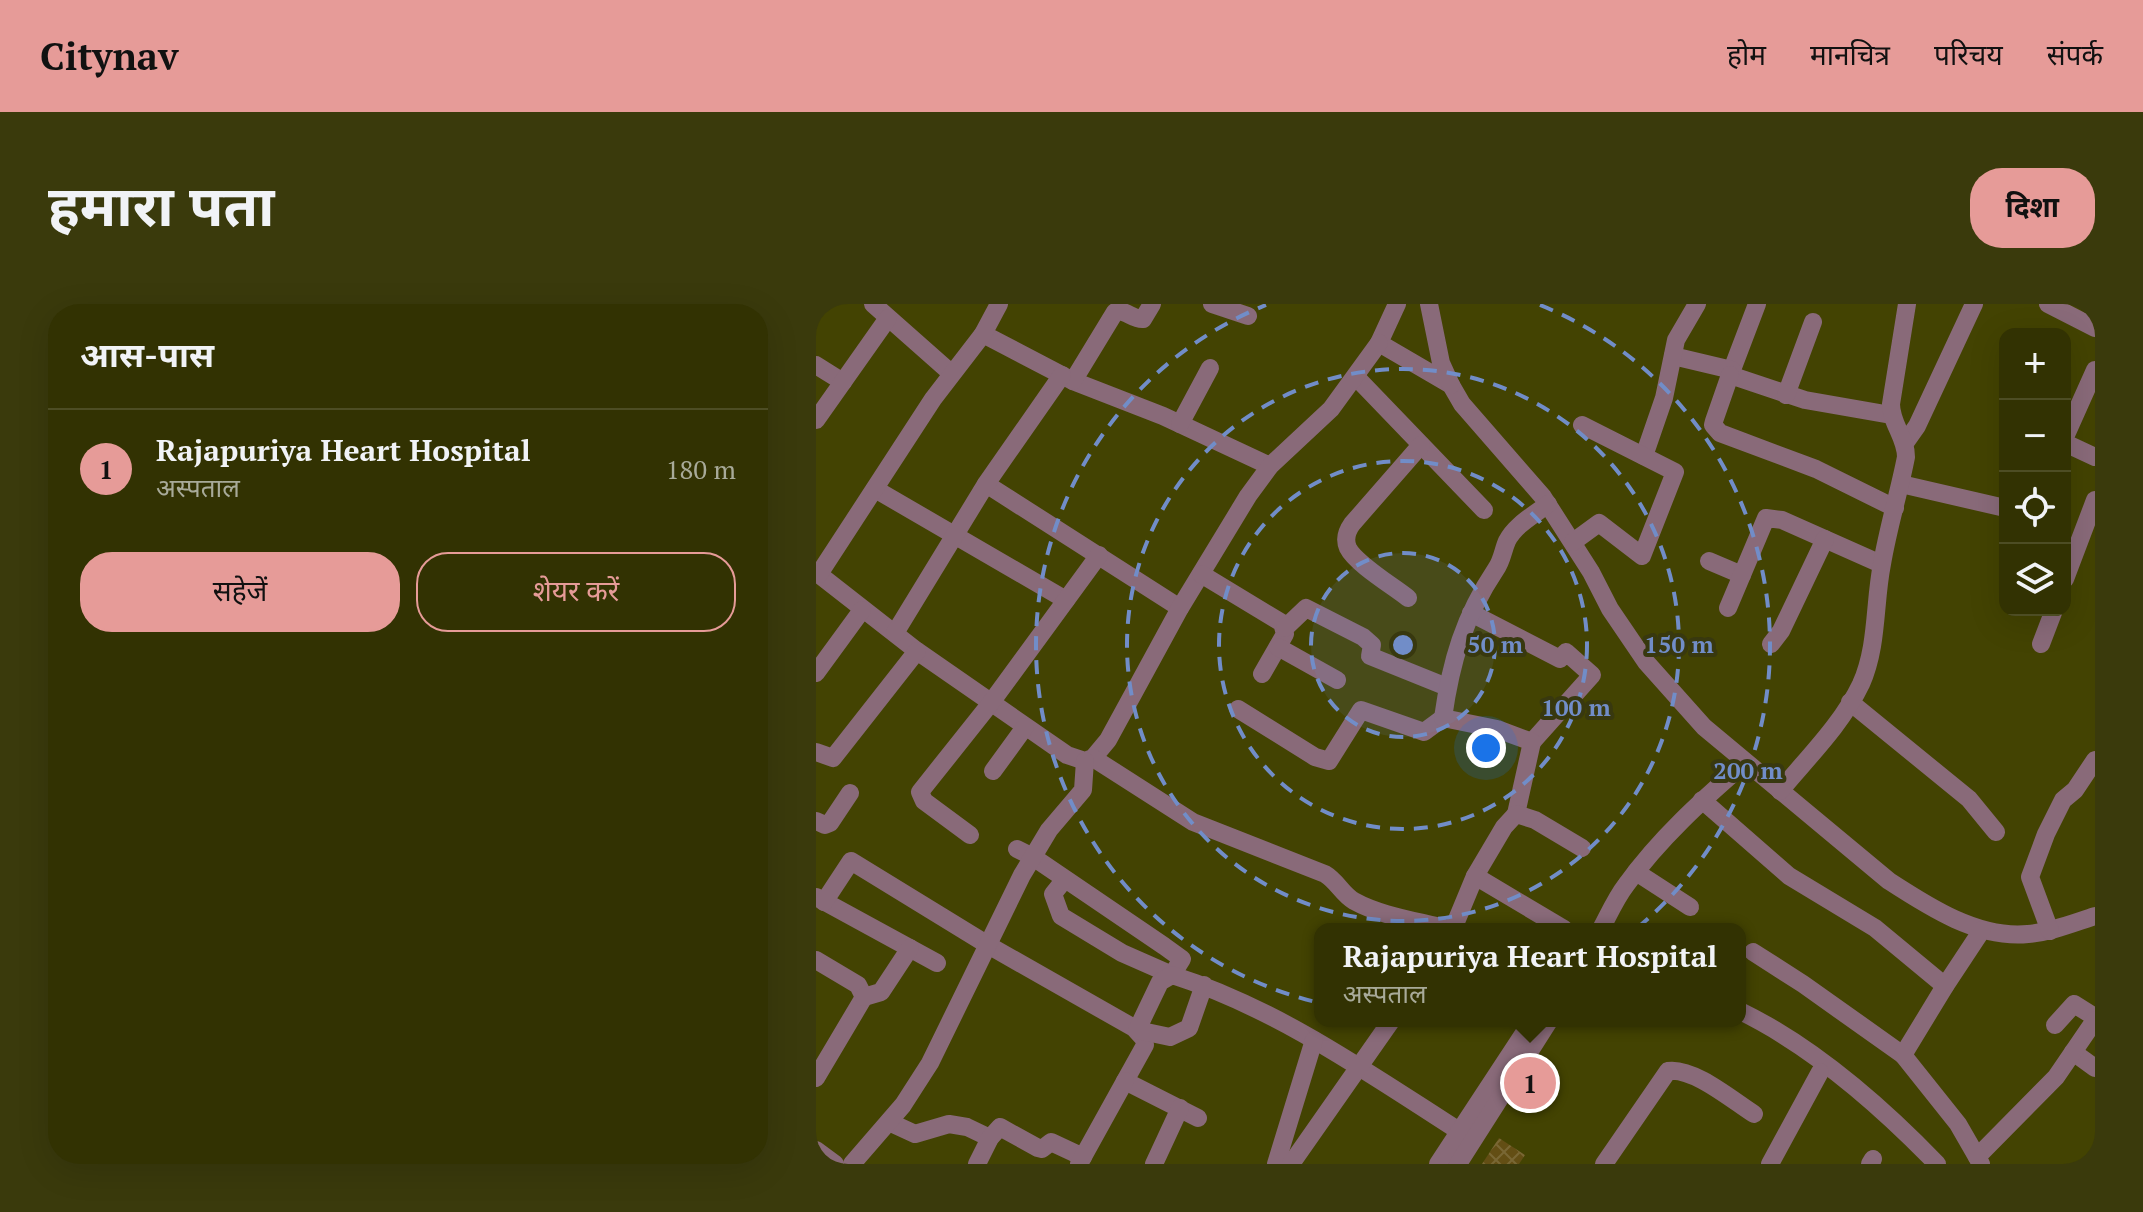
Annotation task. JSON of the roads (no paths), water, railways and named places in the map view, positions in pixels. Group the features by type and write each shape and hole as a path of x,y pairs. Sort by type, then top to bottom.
{"street":[{"path":"873,304 951,373"},
{"path":"999,304 983,334 951,373 818,573 917,651 1067,755 1089,759 1193,822 1325,874 1357,902 1430,923"},
{"path":"895,633 986,484 1115,312 1143,319 1152,304"},
{"path":"1212,304 1248,316"},
{"path":"852,1164 889,1122 930,1063 988,945 1025,853 1083,790 1089,759 1108,740 1180,608 1248,496 1270,466 1331,409 1356,377 1379,343 1397,304"},
{"path":"1429,304 1441,363 1462,404 1519,466 1548,504 1610,609 1646,662 1704,727 1889,881 1914,897 1982,930 2004,935 2050,931 2095,916"},
{"path":"1644,456 1664,398 1676,340 1697,304"},
{"path":"1757,304 1713,425 1720,433 1816,469 1895,508"},
{"path":"1780,791 1850,702 1861,682 1873,646 1881,564 1906,457 1905,443 1891,415 1907,304"},
{"path":"1905,443 1917,426 1974,304"},
{"path":"2048,304 2068,309 2095,328"},
{"path":"816,420 888,318"},
{"path":"1786,395 1813,322"},
{"path":"983,334 1067,378 1180,424 1270,466"},
{"path":"1379,343 1451,385"},
{"path":"1673,356 1731,373 1786,395 1829,406 1891,415"},
{"path":"816,365 843,382"},
{"path":"1180,424 1210,368"},
{"path":"2071,426 2095,370"},
{"path":"1356,377 1484,510"},
{"path":"1573,542 1599,523 1642,556 1675,472 1582,425"},
{"path":"2071,443 2095,457"},
{"path":"1408,598 1353,555 1346,540 1352,524 1421,445"},
{"path":"986,484 1180,608"},
{"path":"1901,484 1999,507"},
{"path":"875,489 1066,600"},
{"path":"2071,563 2095,500"},
{"path":"1238,709 1315,757 1329,761 1361,710 1424,732 1443,718 1460,636 1484,585 1499,566 1508,539 1548,504"},
{"path":"1728,608 1766,518 1782,520 1881,564"},
{"path":"1771,644 1781,631 1825,539"},
{"path":"970,835 924,801 920,792 990,704 1099,555"},
{"path":"1709,561 1742,575"},
{"path":"1201,574 1277,619 1285,628 1285,634 1262,674"},
{"path":"1285,628 1306,608 1363,637 1372,645 1370,656 1447,687"},
{"path":"816,673 862,610"},
{"path":"1454,923 1475,876 1504,827 1516,814 1532,742 1592,675 1566,652 1560,659 1471,613"},
{"path":"2041,644 2052,616"},
{"path":"1278,647 1337,680"},
{"path":"816,752 833,758 917,651"},
{"path":"1850,702 1969,799 1996,832"},
{"path":"1443,718 1497,729 1532,742"},
{"path":"993,771 1025,727"},
{"path":"2050,931 2030,877 2063,800 2075,790 2095,760"},
{"path":"1604,923 1636,872 1702,800 1745,763"},
{"path":"816,821 825,825 830,823 850,793"},
{"path":"1702,800 1789,876 1883,933 1945,986"},
{"path":"1516,814 1535,820 1582,848"},
{"path":"1025,853 1182,959 1172,975 1160,982 1137,1030"},
{"path":"937,963 820,900 851,861 988,945 1137,1030 1170,1037 1189,1028 1204,985"},
{"path":"1636,872 1690,907"},
{"path":"1475,876 1554,923"},
{"path":"1065,879 1053,894 1061,916 1122,953 1204,985 1314,1040 1459,1131"},
{"path":"1903,1055 1982,930"},
{"path":"816,1078 864,997 881,992 910,948"},
{"path":"1753,952 1903,1055 1938,1097 1979,1160 2056,1077 2095,1018 2074,1004 2055,1025"},
{"path":"816,960 858,985 864,997"},
{"path":"1746,1014 1782,1035 1857,1090 1937,1164"},
{"path":"1291,1164 1387,1027"},
{"path":"1438,1164 1528,1027"},
{"path":"1458,1164 1545,1027"},
{"path":"977,1164 990,1138 1000,1127 1038,1148 1042,1149 1051,1142 1081,1161 1145,1045 1137,1030"},
{"path":"1276,1164 1314,1040"},
{"path":"2073,1052 2095,1068"},
{"path":"1609,1163 1668,1071 1690,1073 1754,1114"},
{"path":"1770,1164 1820,1072"},
{"path":"1125,1081 1198,1118"},
{"path":"1154,1164 1180,1108"},
{"path":"889,1122 915,1134 949,1124 967,1127 990,1138"},
{"path":"1162,1146 1173,1164"},
{"path":"816,1150 835,1164"}],"place":[{"name":"Rajapuriya Heart Hospital","path":"1530,1083"}]}
